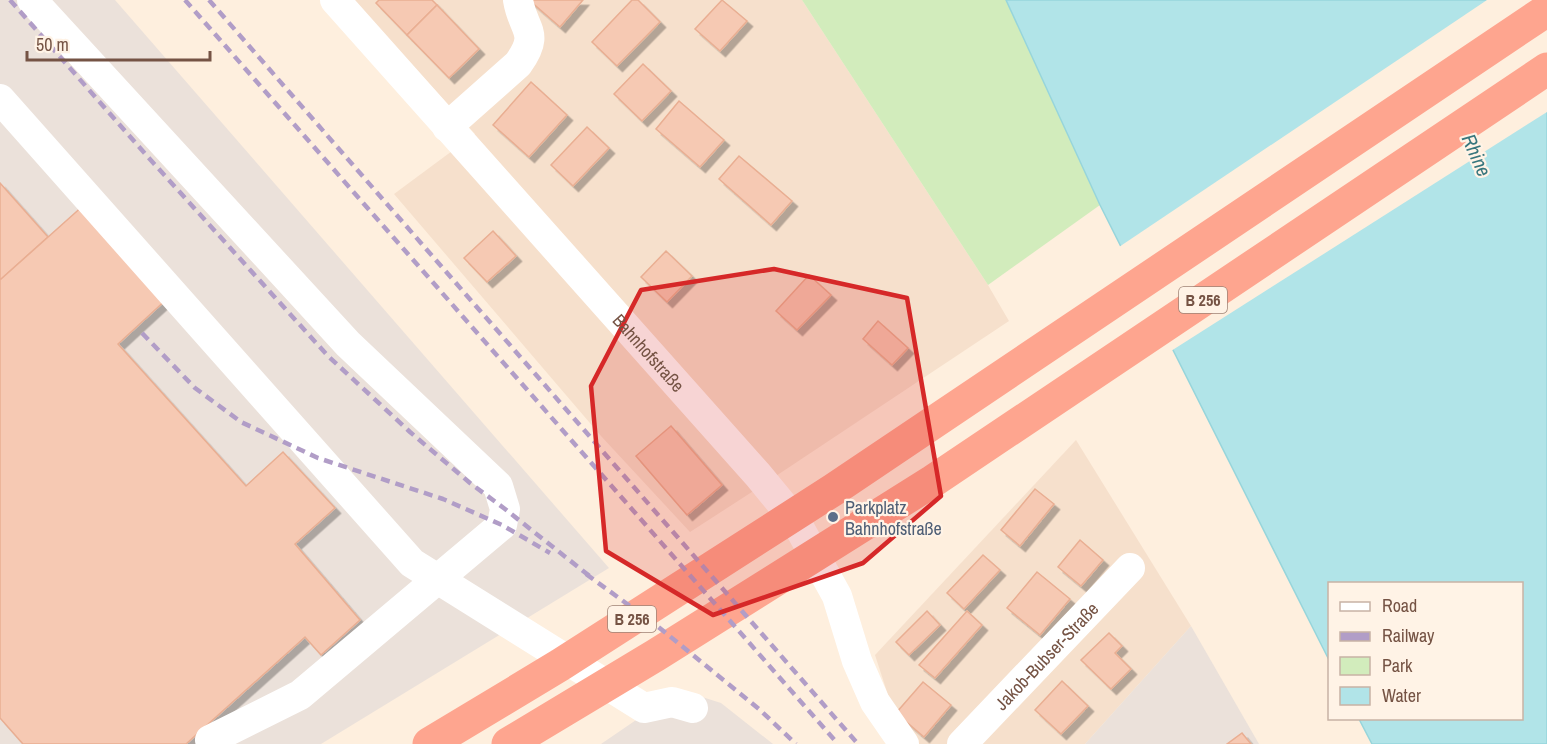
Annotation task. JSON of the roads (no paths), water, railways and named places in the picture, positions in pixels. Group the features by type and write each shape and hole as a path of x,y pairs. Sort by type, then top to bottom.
{"highway":[{"name":"B 256","path":"429,744 560,665 842,484 1547,10"},
{"name":"B 256","path":"508,744 656,655 933,481 1547,69"}],"street":[{"path":"32,0 348,344 498,486 505,509 502,525 300,695 210,740"},
{"path":"447,127 519,64 527,52 530,39 518,0"},
{"name":"Bahnhofstraße","path":"346,4 447,127 758,475 795,520 837,596 857,661 875,702 904,744"},
{"path":"0,99 412,563 644,708 672,702 693,708"},
{"name":"Jakob-Bubser-Straße","path":"962,744 1130,568"}],"water":[{"name":"Rhine","path":"1006,0 1547,0 1547,744 1372,744 1360,720 1523,720 1523,582 1328,582 1328,658 1100,205"}],"railway":[{"path":"10,0 328,356 410,432 470,483 592,578"},
{"path":"185,0 838,744"},
{"path":"209,0 858,744"},
{"path":"142,333 195,388 241,422 318,458 443,499 502,525 550,553"},
{"path":"586,574 656,625 759,709 796,744"}],"place":[{"name":"Parkplatz Bahnhofstraße","path":"833,517"}]}
